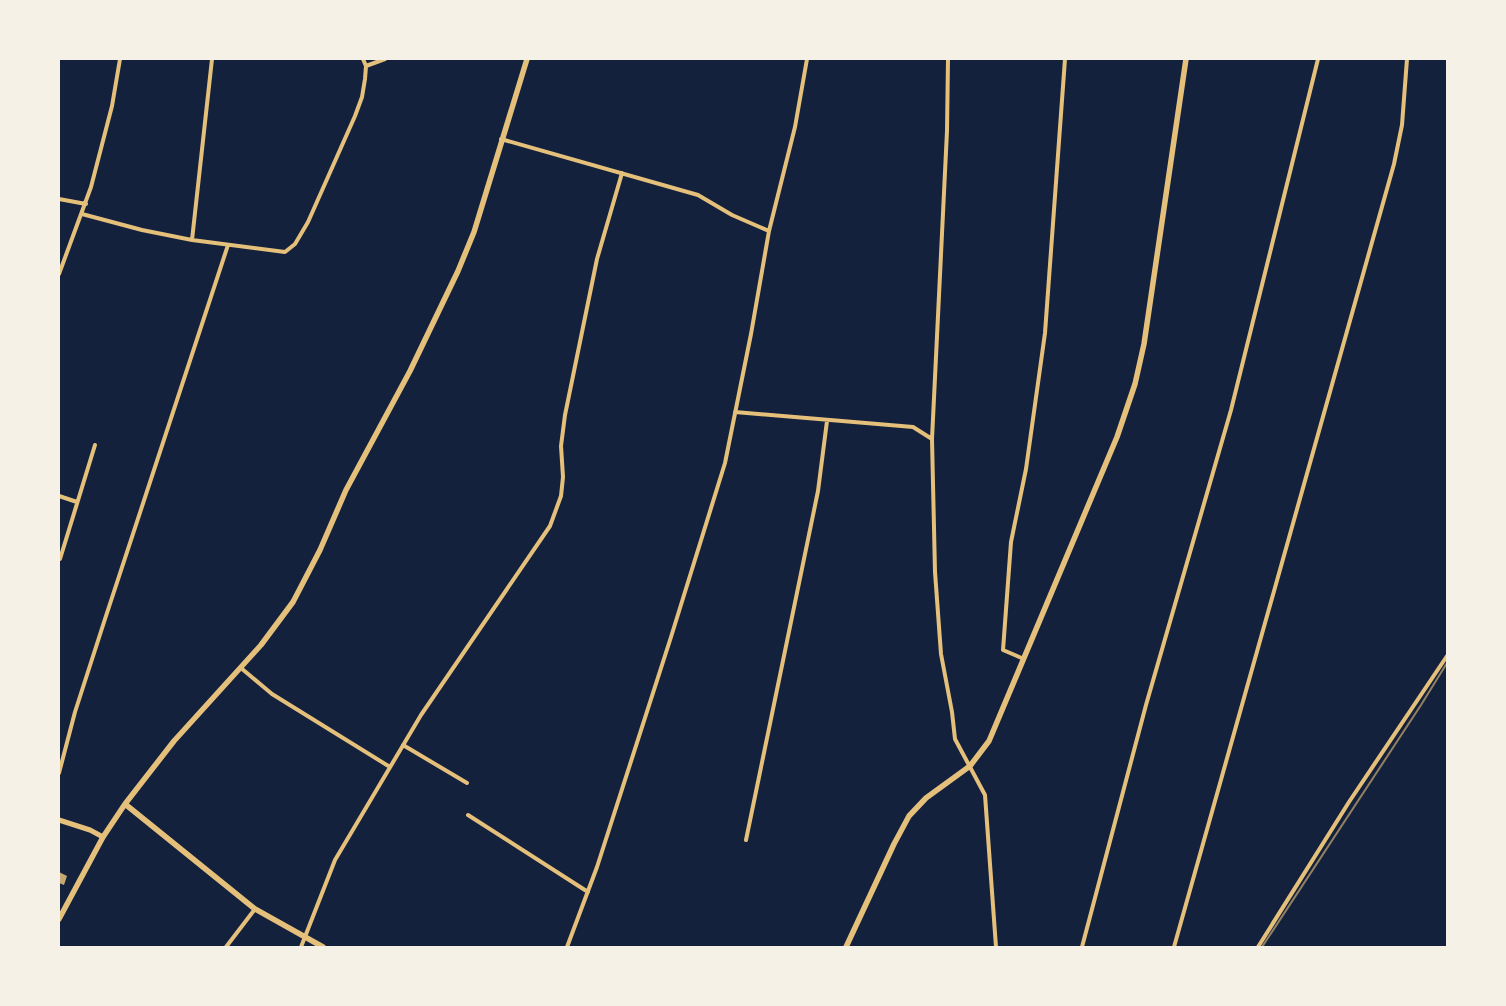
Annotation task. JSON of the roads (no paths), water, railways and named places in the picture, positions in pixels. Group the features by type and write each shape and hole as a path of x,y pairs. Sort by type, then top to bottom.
{"main road":[{"path":"59,919 103,837 125,804 174,741 261,645 293,602 320,550 346,490 410,371 458,271 471,240 527,59"},
{"path":"846,947 894,844 910,816 926,798 970,766 989,740 1117,437 1135,384 1144,344 1186,59"},
{"path":"125,804 255,909 323,947"}],"street":[{"path":"59,274 86,204 112,106 120,59"},
{"path":"192,240 212,59"},
{"path":"82,214 142,230 192,240 285,252 295,244 308,222 355,116 362,97 366,66 363,59"},
{"path":"366,66 384,59"},
{"path":"568,947 672,637 725,462 751,334 769,231 796,127 807,59"},
{"path":"948,59 947,131 932,439 935,572 941,654 955,739 985,795 996,947"},
{"path":"1024,659 1003,650 1011,542 1026,469 1045,333 1065,59"},
{"path":"1082,947 1146,705 1232,410 1318,59"},
{"path":"1174,947 1394,164 1402,125 1407,59"},
{"path":"502,139 698,195 732,215 769,231"},
{"path":"301,947 335,860 403,745 421,715 550,526 560,496 562,477 561,446 565,415 597,259 622,173"},
{"path":"59,199 86,204"},
{"path":"59,773 105,619 228,245"},
{"path":"735,412 913,427 932,439"},
{"path":"746,840 818,491 827,421"},
{"path":"60,559 95,445"},
{"path":"59,496 77,502"},
{"path":"1258,947 1349,802 1447,656"},
{"path":"241,668 272,694 390,767"},
{"path":"403,745 466,783"},
{"path":"468,816 588,892"},
{"path":"59,820 90,830 103,837"},
{"path":"226,947 255,909"}],"railway":[{"path":"1262,947 1447,663"}]}
